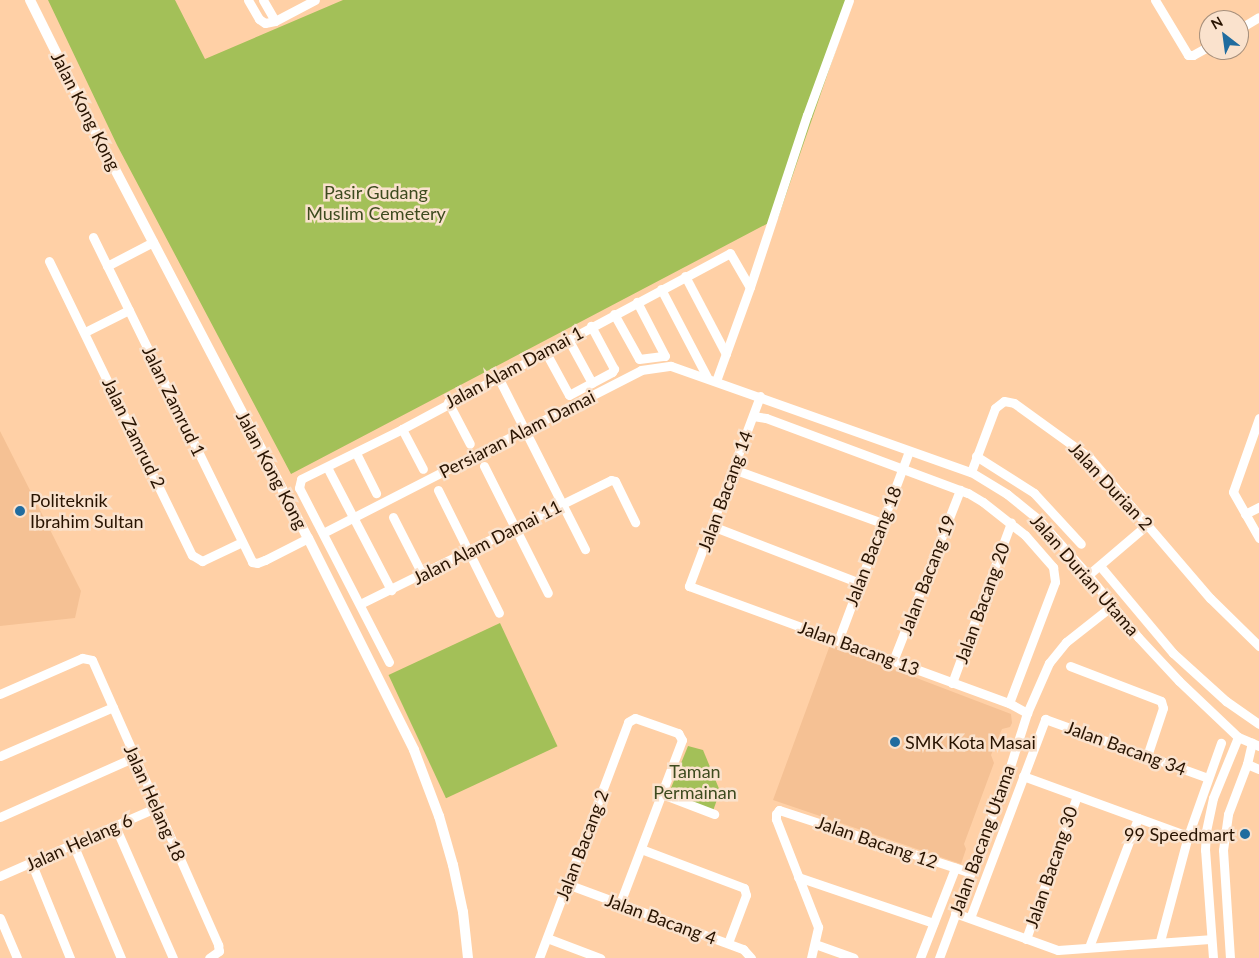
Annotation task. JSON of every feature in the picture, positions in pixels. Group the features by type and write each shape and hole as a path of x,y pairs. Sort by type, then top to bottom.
{"main road":[{"name":"Jalan Kong Kong","path":"30,0 153,242 308,538 414,750 436,808 453,865 463,912 468,958"}],"street":[{"path":"248,0 259,19 265,23 274,21 314,0"},
{"path":"263,0 274,21"},
{"path":"716,381 750,287 807,115 849,0"},
{"path":"1166,0 1156,2 1188,55 1199,52"},
{"name":"Jalan Zamrud 1","path":"93,237 250,558 257,563 308,538"},
{"path":"107,266 153,242"},
{"name":"Jalan Alam Damai 1","path":"323,534 299,488 301,479 402,429 448,402 730,252 750,287"},
{"name":"Jalan Zamrud 2","path":"49,261 192,555 202,561 242,542"},
{"path":"685,276 726,354"},
{"path":"661,289 707,377"},
{"path":"614,314 639,359 665,356 637,302"},
{"path":"85,332 129,310"},
{"path":"545,351 569,395 592,383 614,370 591,326"},
{"path":"568,339 592,383"},
{"name":"Persiaran Alam Damai","path":"323,534 641,370 671,366 716,381"},
{"path":"498,377 585,549"},
{"name":"Jalan Durian Utama","path":"716,381 971,472 1025,506 1088,575 1138,637 1179,681 1238,737 1256,744"},
{"name":"Jalan Bacang 14","path":"689,586 760,396"},
{"name":"Jalan Durian 2","path":"971,472 995,408 999,403 1009,401 1080,449 1148,524 1210,598 1259,646"},
{"path":"448,402 470,444"},
{"path":"753,416 766,418 960,490 983,502 1011,523 1048,561 1055,574 1055,582 1009,703"},
{"path":"1259,418 1256,436 1233,492 1259,538"},
{"path":"402,429 424,469"},
{"name":"Jalan Bacang 18","path":"838,641 909,451"},
{"path":"356,453 376,493"},
{"path":"976,456 1034,493 1081,544"},
{"path":"484,466 548,593"},
{"path":"327,467 391,590"},
{"path":"733,469 882,523"},
{"name":"Jalan Alam Damai 11","path":"360,604 613,480 635,522"},
{"path":"438,490 499,613"},
{"name":"Jalan Bacang 19","path":"893,661 960,490"},
{"path":"1245,514 1259,506"},
{"path":"393,516 422,574"},
{"name":"Jalan Bacang 20","path":"952,682 1011,523"},
{"path":"1088,575 1148,524"},
{"path":"712,526 860,582"},
{"path":"323,534 390,662"},
{"path":"1100,566 1172,653 1226,701 1259,724"},
{"name":"Jalan Bacang 13","path":"689,586 1009,703 1027,713"},
{"name":"Jalan Bacang Utama","path":"939,958 969,872 1009,770 1027,713 1049,663 1056,652 1081,629 1113,605"},
{"name":"Jalan Helang 18","path":"0,694 79,659 88,658 94,662 219,951 209,958"},
{"path":"1070,666 1161,701 1163,708 1147,756"},
{"path":"0,756 113,707"},
{"name":"Jalan Bacang 2","path":"539,958 630,720 637,718 680,735 682,740 680,747 662,794"},
{"name":"Jalan Bacang 34","path":"1023,776 1045,718 1208,778"},
{"path":"1213,958 1210,939 1205,850 1206,831 1214,798 1238,737"},
{"path":"1160,942 1188,836 1221,743"},
{"path":"1230,958 1223,850 1228,814 1256,744"},
{"path":"0,816 135,757"},
{"path":"1247,764 1259,769"},
{"path":"970,918 1023,776 1188,836"},
{"path":"620,904 662,794 714,814"},
{"name":"Jalan Bacang 30","path":"1026,939 1076,796"},
{"name":"Jalan Helang 6","path":"0,876 157,808"},
{"name":"Jalan Bacang 12","path":"798,877 775,818 779,810 969,872"},
{"path":"1089,947 1138,818"},
{"path":"115,826 173,958"},
{"path":"73,844 121,958"},
{"path":"641,849 742,886 746,892 728,943"},
{"path":"31,862 70,958"},
{"path":"920,958 955,868"},
{"path":"798,877 933,924"},
{"path":"798,877 818,927 811,958"},
{"name":"Jalan Bacang 4","path":"567,884 728,943 747,951 752,958"},
{"path":"955,913 1058,950 1210,939"},
{"path":"0,918 3,934 17,958"},
{"path":"547,938 600,958"},
{"path":"815,944 854,958"}],"shaded area":[{"name":"Politeknik Ibrahim Sultan","path":"0,431 81,591 75,618 0,626"},
{"name":"SMK Kota Masai","path":"830,645 1011,714 1012,723 1010,727 1002,729 991,755 994,763 964,844 966,849 961,864 773,800"}],"green space":[{"name":"Pasir Gudang Muslim Cemetery","path":"48,0 175,0 205,59 343,0 853,0 778,218 291,474 117,145"},
{"path":"500,623 557,746 446,798 389,675"},
{"name":"Taman Permainan","path":"688,746 703,750 720,791 713,811 675,796 671,788"}],"place":[{"name":"Politeknik Ibrahim Sultan","path":"20,511"},
{"name":"SMK Kota Masai","path":"895,742"},
{"name":"99 Speedmart","path":"1245,834"}]}
